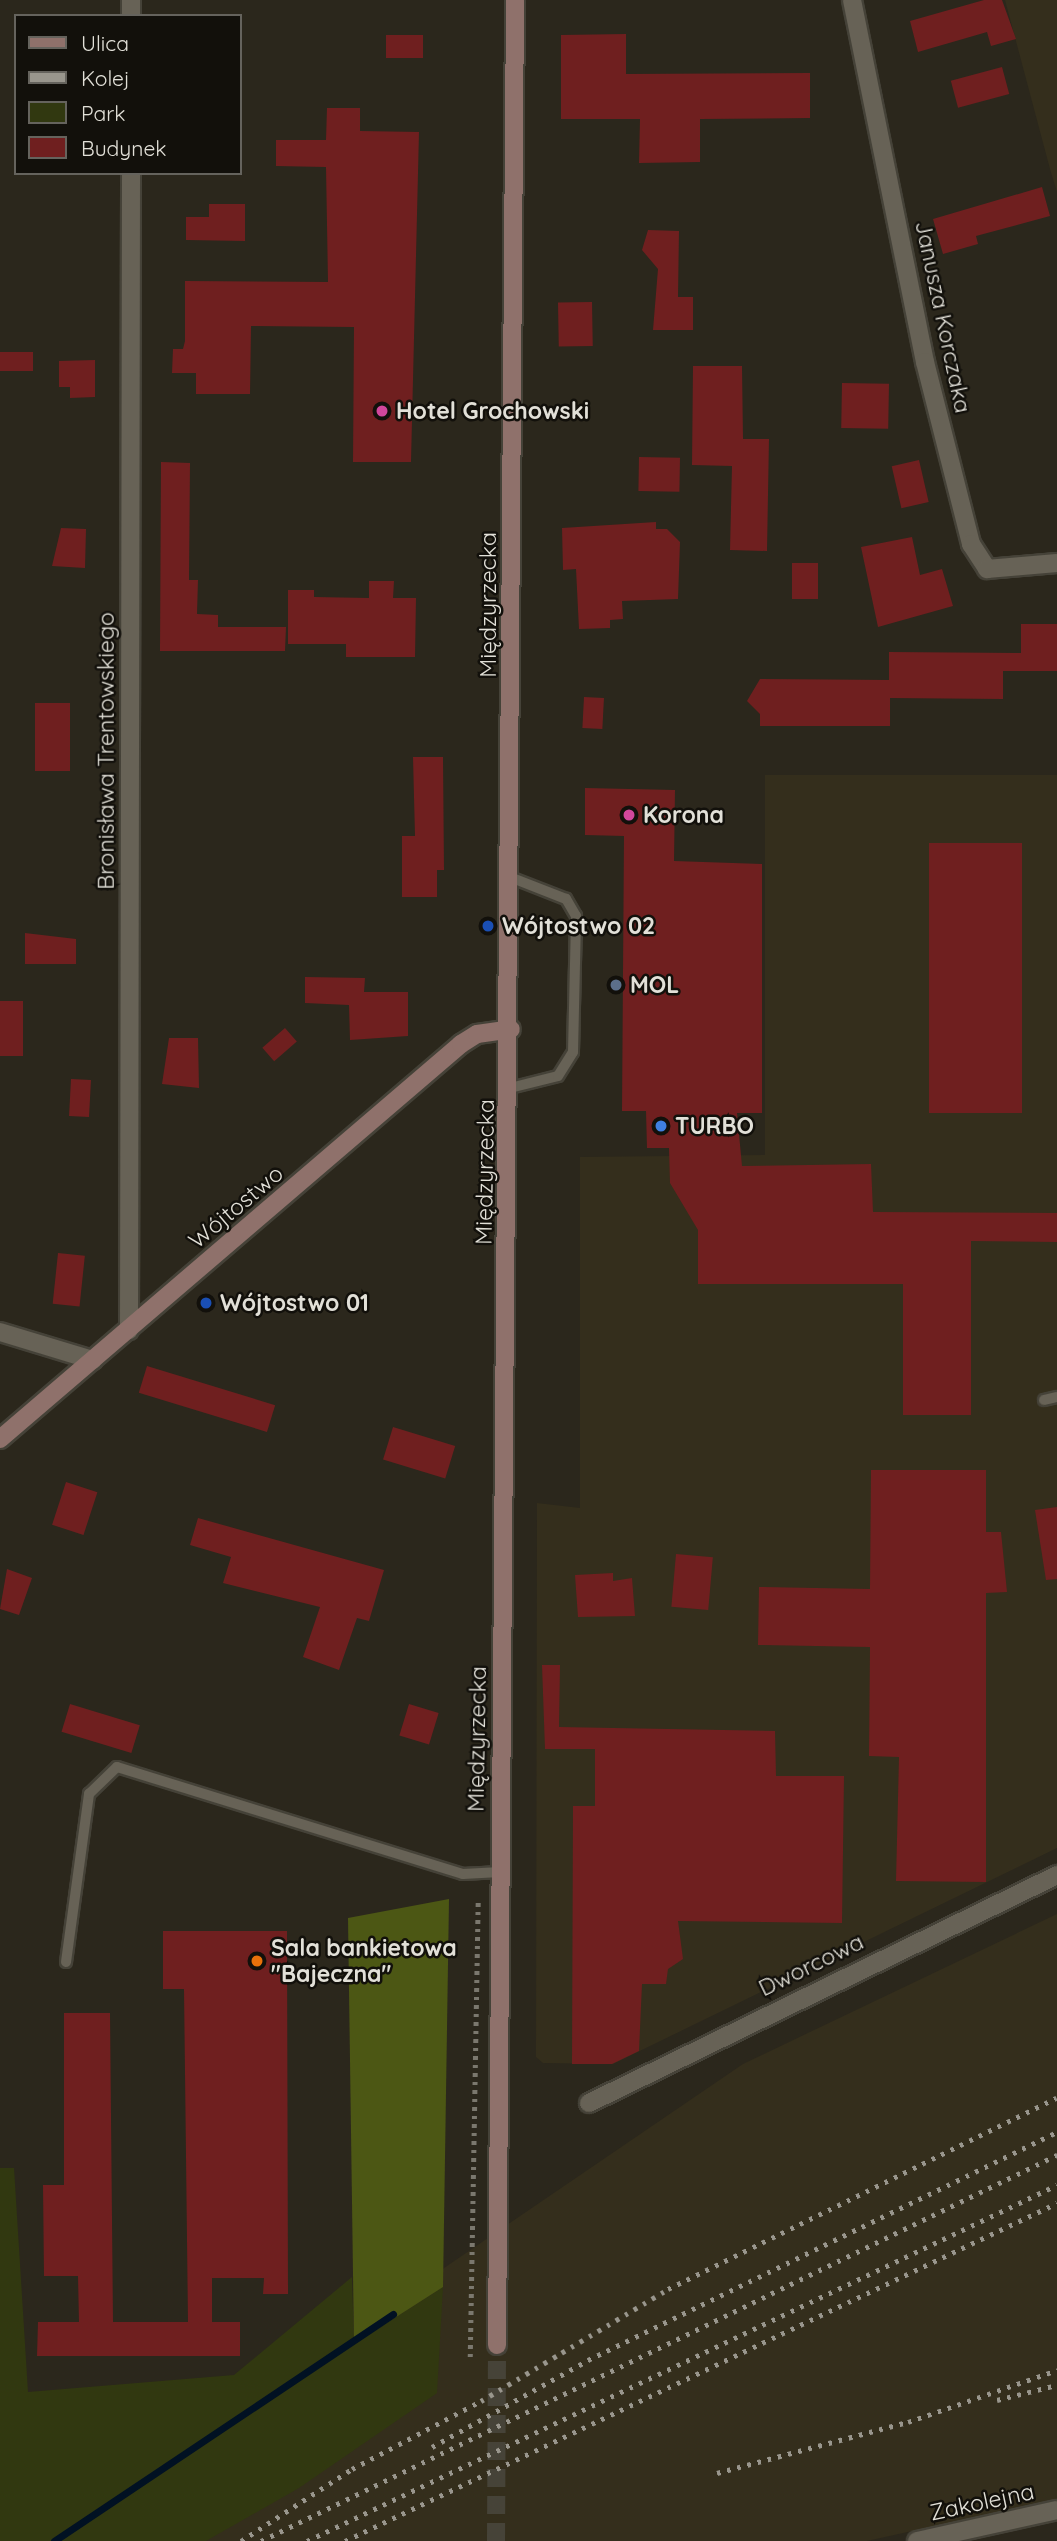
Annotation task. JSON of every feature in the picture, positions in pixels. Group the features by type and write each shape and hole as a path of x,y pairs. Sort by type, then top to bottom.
{"main road":[{"name":"Międzyrzecka","path":"496,2345 492,1872 511,1029 515,0"},
{"name":"Wójtostwo","path":"0,1440 461,1044 477,1034 511,1029"}],"street":[{"name":"Janusza Korczaka","path":"852,0 925,362 971,544 987,569 1057,563"},
{"name":"Bronisława Trentowskiego","path":"129,1330 131,175"},
{"path":"0,1332 93,1360"},
{"name":"Dworcowa","path":"589,2103 1057,1875"},
{"name":"Zakolejna","path":"917,2541 1057,2510"}],"lane":[{"path":"510,1088 558,1076 573,1052 576,916 566,899 512,878"},
{"path":"1044,1399 1057,1397"},
{"path":"66,1962 89,1794 117,1768 463,1874 492,1872"}],"path":[{"path":"470,2357 475,1915 492,1872"}],"shaded area":[{"path":"1005,0 1057,0 1057,192 1050,169"},
{"path":"765,775 1057,775 1057,1848 613,2064 543,2063 536,2057 537,1503 580,1508 580,1157 765,1155"},
{"path":"1057,1914 1057,2499 867,2541 44,2541 743,2064"}],"green space":[{"path":"449,1899 443,2287 354,2344 348,1918"},
{"path":"0,2168 14,2168 28,2392 234,2375 352,2277 354,2344 443,2287 437,2393 299,2488 206,2541 0,2541"}],"building":[{"path":"984,0 1002,0 1016,39 991,46 987,32 918,52 910,21"},
{"path":"626,34 626,74 810,73 810,118 700,119 700,162 639,163 640,119 561,119 561,35"},
{"path":"386,35 423,35 423,58 386,58"},
{"path":"1002,67 1009,94 958,108 951,81"},
{"path":"327,108 360,108 360,131 419,132 411,462 353,462 354,327 251,326 250,394 196,394 196,373 172,373 173,349 183,349 185,341 185,281 328,282 326,167 276,166 276,140 326,140"},
{"path":"1042,187 1050,216 976,236 978,244 943,254 933,219"},
{"path":"209,204 245,204 245,241 186,240 186,217 209,217"},
{"path":"648,230 679,231 678,297 693,297 693,330 653,330 658,269 642,250"},
{"path":"592,302 593,346 559,347 558,303"},
{"path":"0,352 33,352 33,371 0,371"},
{"path":"95,360 95,397 70,398 70,387 59,387 59,361"},
{"path":"693,366 742,366 743,439 769,439 767,551 730,550 732,466 692,465"},
{"path":"842,383 889,384 888,429 841,428"},
{"path":"639,457 680,458 679,492 638,491"},
{"path":"919,460 929,502 901,508 892,466"},
{"path":"161,462 190,463 189,580 198,580 197,614 218,615 218,627 286,627 285,651 160,651"},
{"path":"656,522 656,529 667,529 680,542 678,599 622,601 623,619 610,620 610,628 579,629 576,569 563,570 562,528"},
{"path":"61,528 86,529 85,568 52,566"},
{"path":"912,537 920,575 942,569 953,606 878,627 861,547"},
{"path":"792,563 818,563 818,599 792,599"},
{"path":"369,581 394,581 393,598 416,598 415,657 346,657 346,644 288,644 288,590 314,590 314,597 369,598"},
{"path":"1021,624 1057,624 1057,671 1003,671 1003,699 890,698 890,726 760,726 760,714 747,701 760,679 889,680 889,652 1021,653"},
{"path":"584,697 604,698 602,729 582,728"},
{"path":"35,703 70,703 70,771 35,771"},
{"path":"413,757 443,757 444,870 437,870 437,897 402,897 402,836 415,836"},
{"path":"585,788 675,790 674,861 762,864 762,1113 737,1113 742,1166 871,1164 873,1212 1057,1213 1057,1242 971,1241 971,1415 903,1415 903,1284 698,1284 698,1230 670,1183 669,1148 647,1148 646,1111 622,1111 624,836 585,835"},
{"path":"929,843 1022,843 1022,1113 929,1113"},
{"path":"25,933 76,939 76,964 25,964"},
{"path":"305,977 365,978 364,992 408,992 408,1036 350,1040 349,1005 305,1003"},
{"path":"0,1001 23,1001 23,1056 0,1056"},
{"path":"285,1028 297,1042 274,1061 262,1048"},
{"path":"169,1038 198,1038 199,1088 162,1084"},
{"path":"71,1079 91,1080 89,1117 69,1116"},
{"path":"58,1253 85,1256 80,1307 53,1304"},
{"path":"147,1366 275,1405 267,1432 139,1393"},
{"path":"393,1427 455,1446 445,1479 383,1460"},
{"path":"871,1470 986,1470 986,1532 1001,1532 1007,1592 986,1593 986,1882 896,1881 899,1757 869,1756 870,1647 758,1645 759,1587 870,1589"},
{"path":"66,1482 97,1492 83,1535 52,1525"},
{"path":"1057,1507 1057,1579 1046,1580 1035,1510"},
{"path":"198,1518 384,1570 369,1621 357,1618 339,1670 303,1657 320,1607 223,1583 231,1557 190,1545"},
{"path":"676,1554 713,1557 708,1610 671,1607"},
{"path":"7,1569 32,1578 19,1615 0,1609"},
{"path":"613,1573 613,1581 632,1578 635,1616 578,1617 575,1575"},
{"path":"542,1665 560,1665 559,1727 775,1731 776,1776 844,1776 842,1923 678,1921 683,1959 668,1969 666,1984 642,1984 639,2051 612,2064 572,2064 573,1806 595,1806 595,1749 545,1749"},
{"path":"70,1704 140,1725 131,1753 62,1732"},
{"path":"409,1704 439,1713 429,1745 399,1736"},
{"path":"163,1931 287,1931 288,2294 263,2294 264,2278 212,2278 212,2322 240,2322 240,2356 37,2356 38,2322 79,2322 78,2276 44,2276 43,2185 64,2185 64,2013 110,2013 113,2322 188,2322 184,1989 163,1989"}],"waterway":[{"path":"54,2541 393,2314"}],"tunnel":[{"path":"496,2541 497,2345"}],"railway":[{"path":"241,2541 352,2469 481,2401 668,2289 1057,2098"},
{"path":"432,2447 588,2360 1057,2132"},
{"path":"261,2541 1057,2155"},
{"path":"307,2541 1057,2185"},
{"path":"345,2541 1057,2203"},
{"path":"717,2473 908,2422 1057,2370"},
{"path":"997,2400 1057,2385"}],"place":[{"name":"Hotel Grochowski","path":"382,411"},
{"name":"Korona","path":"629,815"},
{"name":"Wójtostwo 02","path":"488,926"},
{"name":"MOL","path":"616,985"},
{"name":"TURBO","path":"661,1126"},
{"name":"Wójtostwo 01","path":"206,1303"},
{"name":"Sala bankietowa \"Bajeczna\"","path":"257,1961"}]}
